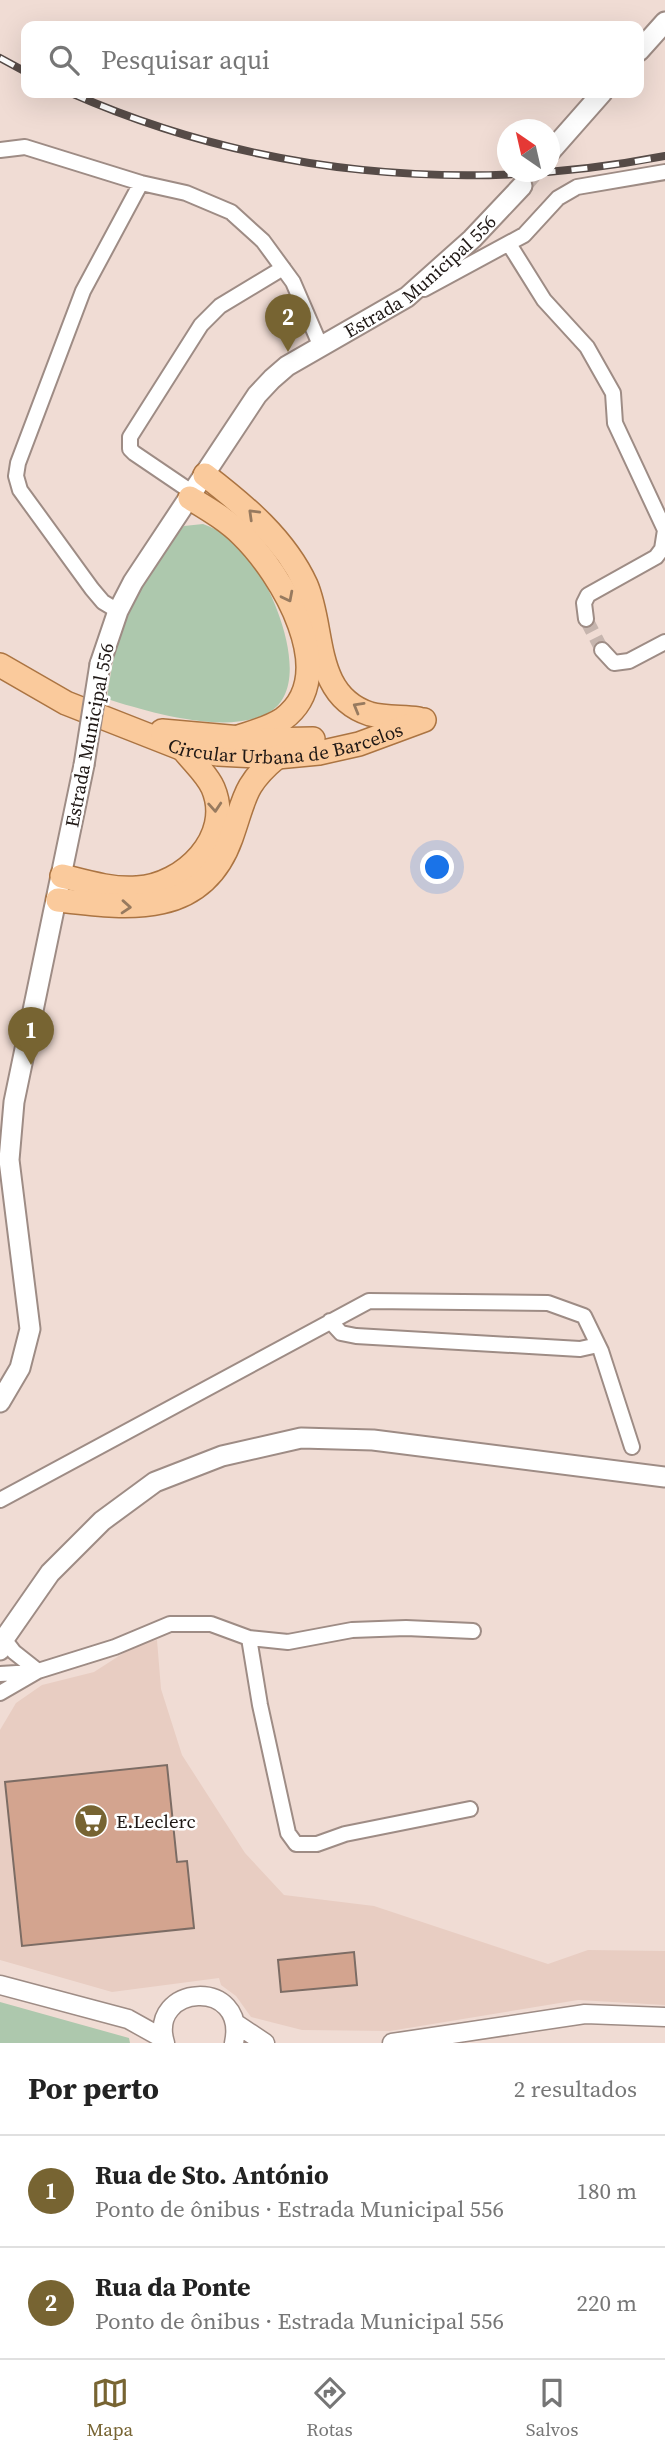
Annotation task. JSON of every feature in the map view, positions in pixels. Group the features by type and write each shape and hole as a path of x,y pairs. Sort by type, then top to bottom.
{"main road":[{"path":"644,45 665,22"},
{"path":"560,141 598,98"},
{"name":"Estrada Municipal 556","path":"0,1402 20,1368 30,1329 9,1160 14,1102 58,900 100,664 118,611 257,395 287,366 407,297 472,240 522,186"},
{"path":"196,489 254,515 297,568 313,606 324,665 337,691 349,702 372,714 424,720 391,731"},
{"path":"196,489 260,554 280,582 296,613 307,654 306,682 294,708 270,726 233,738"},
{"name":"Circular Urbana de Barcelos","path":"0,665 65,703 183,749 277,757 341,749 391,731"},
{"name":"Circular Urbana de Barcelos","path":"128,727 233,738 287,740 391,731"},
{"path":"62,876 101,885 137,888 166,882 190,868 208,846 216,815 213,788 183,749"},
{"path":"58,900 138,907 173,900 203,882 224,855 244,793 260,771 277,757"},
{"path":"1,1644 50,1573 102,1521 155,1482 222,1456 301,1438 373,1440 665,1477"}],"street":[{"path":"0,150 25,147 186,194 231,212 262,241 293,282 321,347"},
{"path":"407,297 524,235 558,198 576,187 665,172"},
{"path":"118,611 103,602 92,589 20,490 16,476 18,463 83,291 141,183"},
{"path":"509,244 544,300 587,347 613,393 615,423 665,530 662,549 656,557 588,595 584,603 586,619"},
{"path":"196,489 134,453 130,449 130,437 201,325 220,306 283,268"},
{"path":"602,650 614,663 623,663 665,642"},
{"path":"0,1500 369,1301 548,1303 584,1316 598,1345 632,1447"},
{"path":"330,1321 341,1333 356,1336 580,1349 598,1345"},
{"path":"0,1693 38,1671 115,1647 170,1624 211,1624 249,1637 288,1642 352,1630 406,1628 473,1631"},
{"path":"249,1637 260,1705 288,1833 296,1844 317,1844 345,1834 470,1809"},
{"path":"1,1644 38,1671"},
{"path":"0,1674 38,1671"},
{"path":"0,1984 128,2020 164,2041"},
{"path":"164,2041 163,2025 170,2010 182,1999 204,1995 224,2004 235,2023 266,2043"},
{"path":"128,2020 170,2010"},
{"path":"392,2043 585,2014 665,2017"},
{"path":"234,2043 235,2023"}],"shaded area":[{"path":"157,1640 161,1689 182,1755 245,1853 284,1895 374,1906 548,1964 588,1950 665,1951 665,2005 578,2000 390,2031 302,2030 251,2017 236,1996 221,1985 219,1978 112,1992 0,1960 0,1730 16,1703 42,1685 94,1672 136,1645"}],"green space":[{"path":"203,524 229,538 250,558 270,593 286,640 290,664 288,685 280,703 264,715 247,720 207,722 186,719 107,699 116,649 141,586 184,526"},
{"path":"0,2002 129,2038 130,2043 0,2043"}],"building":[{"name":"E.Leclerc","path":"167,1765 177,1862 187,1861 194,1928 22,1946 5,1782"},
{"path":"354,1952 357,1985 281,1992 278,1960"}],"tunnel":[{"path":"522,186 525,182"},
{"path":"586,619 602,650"}],"railway":[{"path":"0,58 21,69"},
{"path":"84,98 142,121 214,143 288,159 363,170 438,175 514,174 590,168 665,156"}],"place":[{"name":"Rua da Ponte","path":"288,352"},
{"name":"Rua de Sto. António","path":"31,1065"},
{"name":"E.Leclerc","path":"91,1821"}]}
